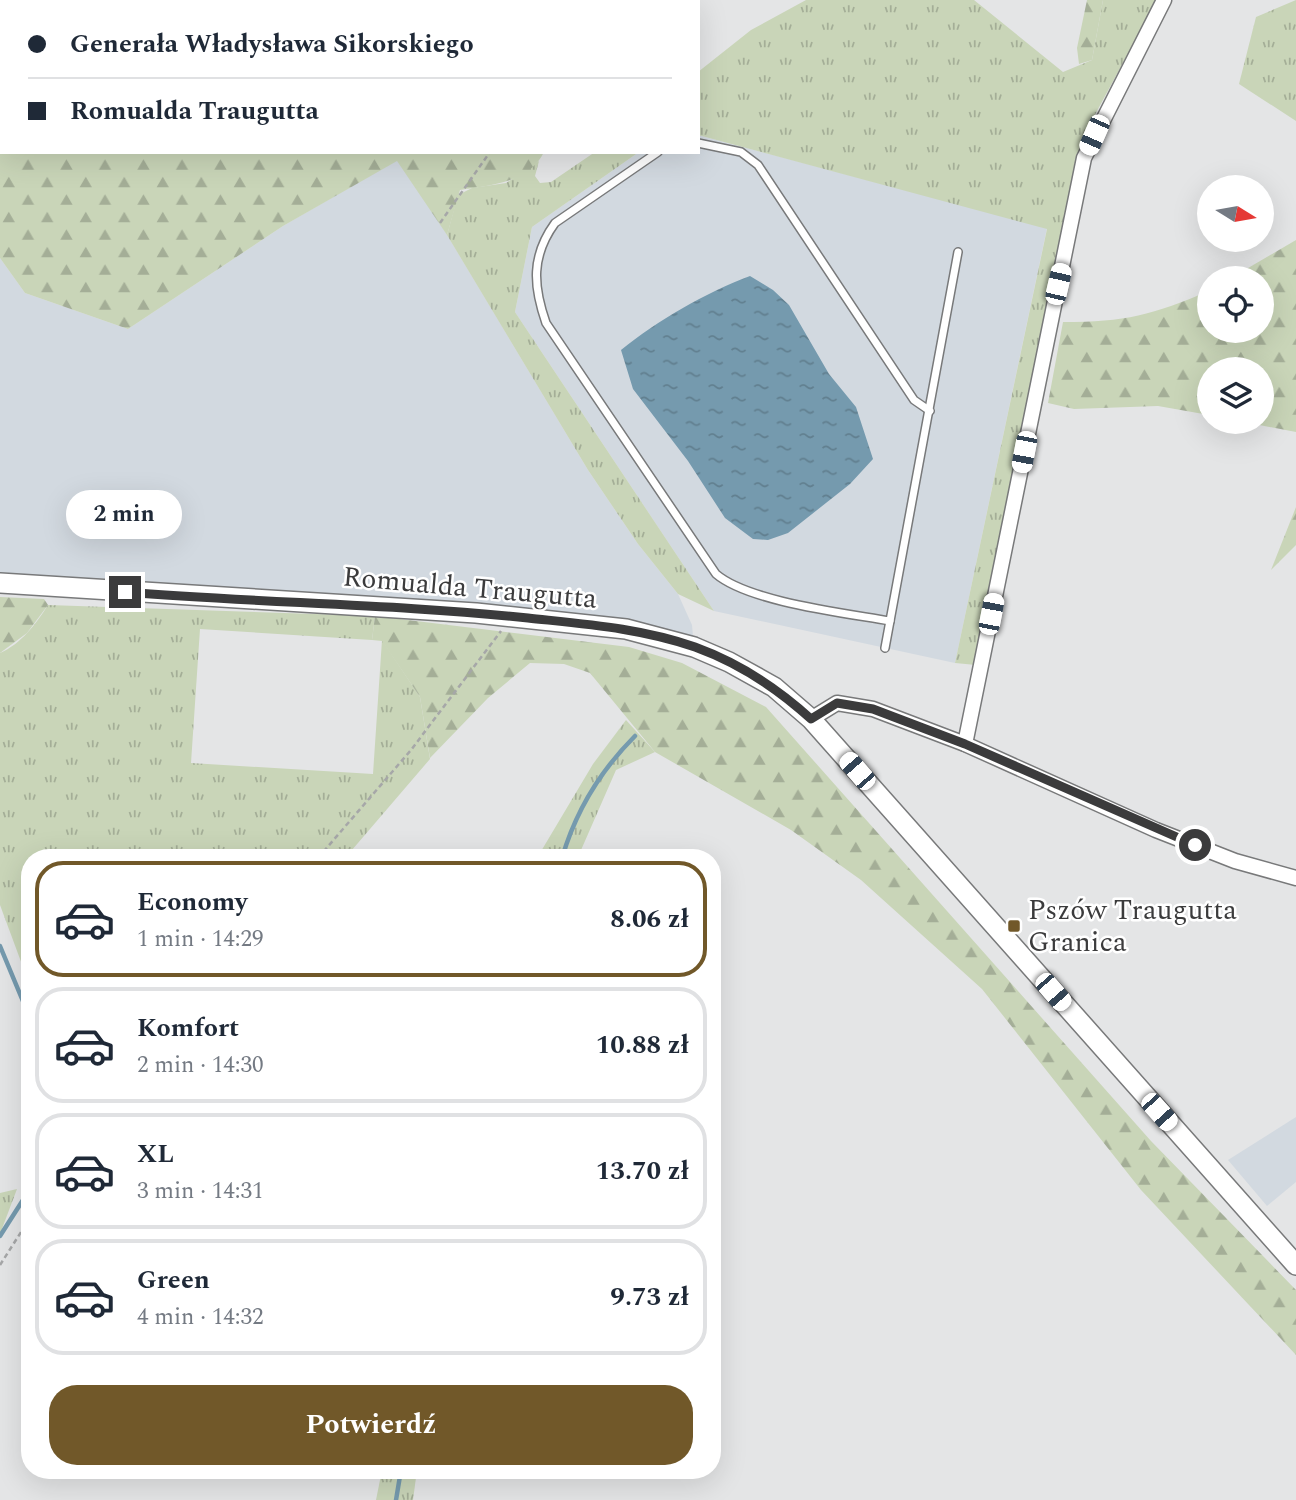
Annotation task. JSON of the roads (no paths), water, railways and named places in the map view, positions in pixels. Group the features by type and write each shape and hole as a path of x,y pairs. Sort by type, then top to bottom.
{"street":[{"path":"965,744 1084,158 1164,0"},
{"name":"Romualda Traugutta","path":"0,583 511,616 626,629 694,647 762,679 811,719 1296,1265"},
{"path":"811,719 837,703 859,705 965,744 1234,861 1296,878"}],"lane":[{"path":"700,143 741,152 758,165 914,401 930,411"},
{"path":"655,154 555,223 543,240 536,262 535,285 546,323 716,574 733,587 758,594 890,621"},
{"path":"885,648 958,252"}],"water":[{"path":"750,276 773,290 789,305 829,374 856,407 873,459 850,484 788,533 768,540 753,539 725,518 688,461 633,389 621,350 682,308"}],"waterway":[{"path":"565,849 574,824 600,777 635,736"},
{"path":"0,946 21,996"},
{"path":"0,1236 21,1203"},
{"path":"396,1500 400,1479"}],"place":[{"name":"Pszów Traugutta Granica","path":"1014,926"}]}
